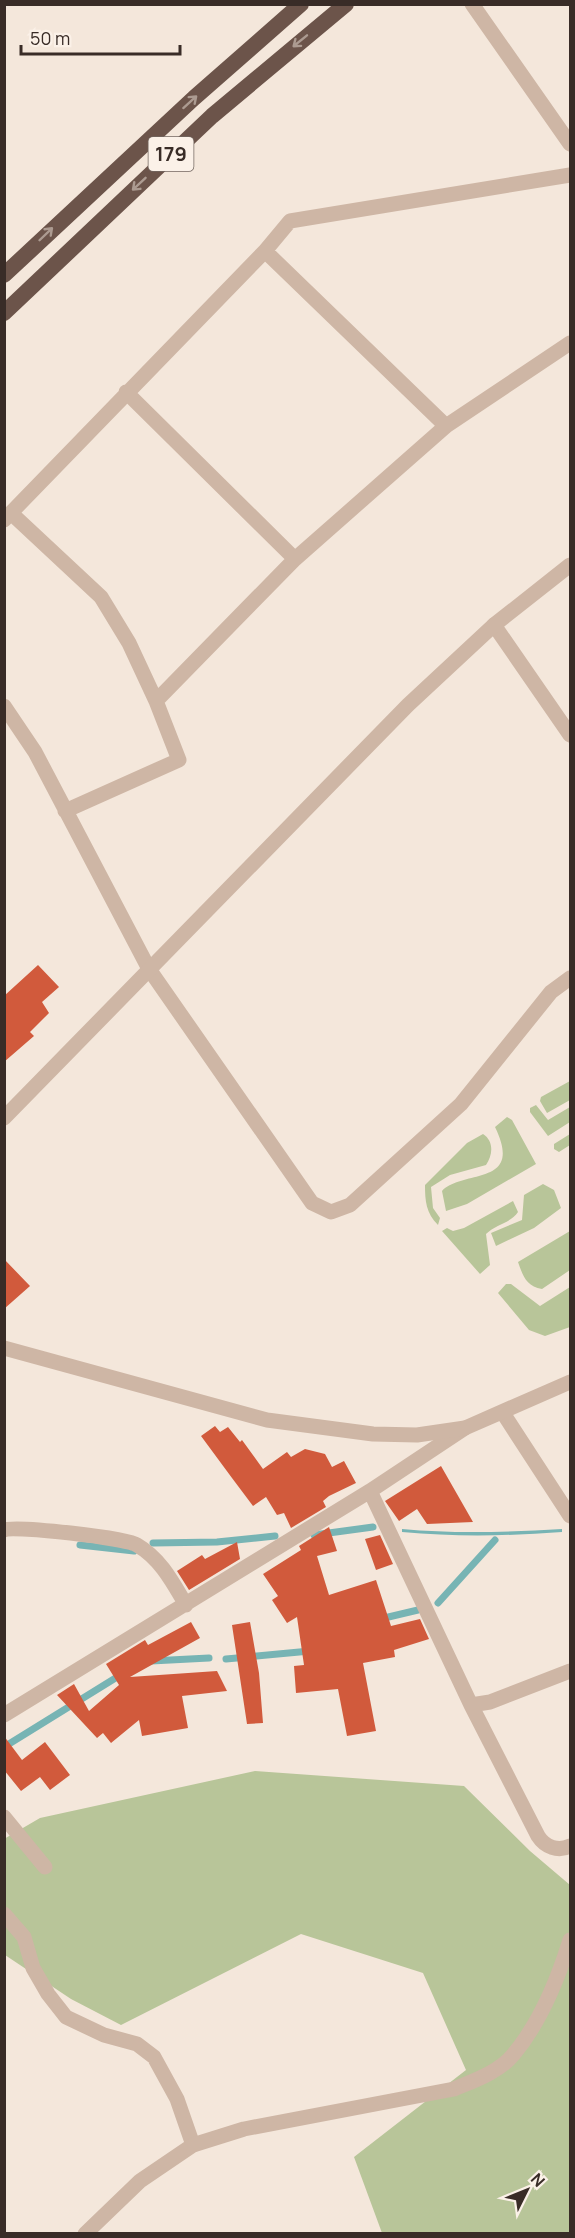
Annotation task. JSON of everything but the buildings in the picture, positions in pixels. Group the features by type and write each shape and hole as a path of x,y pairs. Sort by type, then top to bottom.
{"highway":[{"name":"179","path":"4,275 194,98 301,4"},
{"name":"179","path":"4,313 212,116 346,4"}],"street":[{"path":"471,4 570,144"},
{"path":"64,811 179,760 156,701 129,643 101,597 8,517 126,392 265,251 290,221 570,175"},
{"path":"265,251 446,426"},
{"path":"156,701 295,559 446,426 570,343"},
{"path":"126,392 295,559"},
{"path":"4,1118 408,705 494,625 570,565"},
{"path":"494,625 570,735"},
{"path":"4,706 35,752 149,969 312,1203 331,1212 351,1205 461,1104 551,992 570,978"},
{"path":"4,1348 267,1420 373,1434 417,1435 465,1428"},
{"path":"4,1715 370,1491 465,1428 570,1382"},
{"path":"503,1413 570,1516"},
{"path":"370,1491 471,1705 538,1836 543,1844 555,1848 570,1846"},
{"path":"4,1530 10,1527 37,1529 135,1543 164,1568 186,1605"},
{"path":"471,1705 490,1702 570,1671"},
{"path":"4,1817 45,1867"},
{"path":"4,1914 24,1936 33,1968 48,1994 66,2017 104,2035 137,2044 154,2057 177,2099 193,2145"},
{"path":"4,1932 24,1936"},
{"path":"85,2234 140,2181 193,2145 244,2129 454,2089 485,2075 512,2056 533,2024 559,1976 570,1940"}],"green space":[{"path":"570,1081 570,1100 547,1113 540,1101 541,1097"},
{"path":"536,1105 548,1120 570,1107 570,1122 548,1136 530,1112 530,1108"},
{"path":"507,1117 512,1120 536,1164 467,1204 446,1211 442,1191 452,1184 497,1168 502,1159 502,1146 495,1127"},
{"path":"483,1134 491,1144 490,1157 486,1165 450,1175 431,1187 433,1208 440,1218 438,1225 427,1206 425,1185 467,1143"},
{"path":"570,1134 570,1145 559,1152 554,1149 554,1144"},
{"path":"543,1184 554,1190 561,1208 534,1228 496,1246 491,1233 522,1220 524,1195"},
{"path":"513,1201 518,1212 515,1216 486,1234 490,1265 480,1274 442,1231 447,1228 453,1231 464,1228"},
{"path":"570,1231 570,1270 542,1289 529,1283 518,1262"},
{"path":"506,1284 511,1284 540,1306 570,1287 570,1327 545,1336 529,1330 498,1293"},
{"path":"255,1771 464,1786 530,1851 570,1885 570,2233 382,2233 354,2157 466,2070 423,1973 301,1934 121,2025 71,1999 5,1955 4,1839 40,1818"}],"water":[{"path":"402,1529 482,1532 562,1529 562,1532 462,1535 402,1532"}],"waterway":[{"path":"314,1535 373,1527"},
{"path":"153,1543 217,1542 275,1536"},
{"path":"438,1603 495,1540"},
{"path":"80,1545 134,1551"},
{"path":"380,1619 418,1610"},
{"path":"226,1659 310,1651"},
{"path":"151,1661 209,1658"},
{"path":"4,1747 122,1674"}]}
